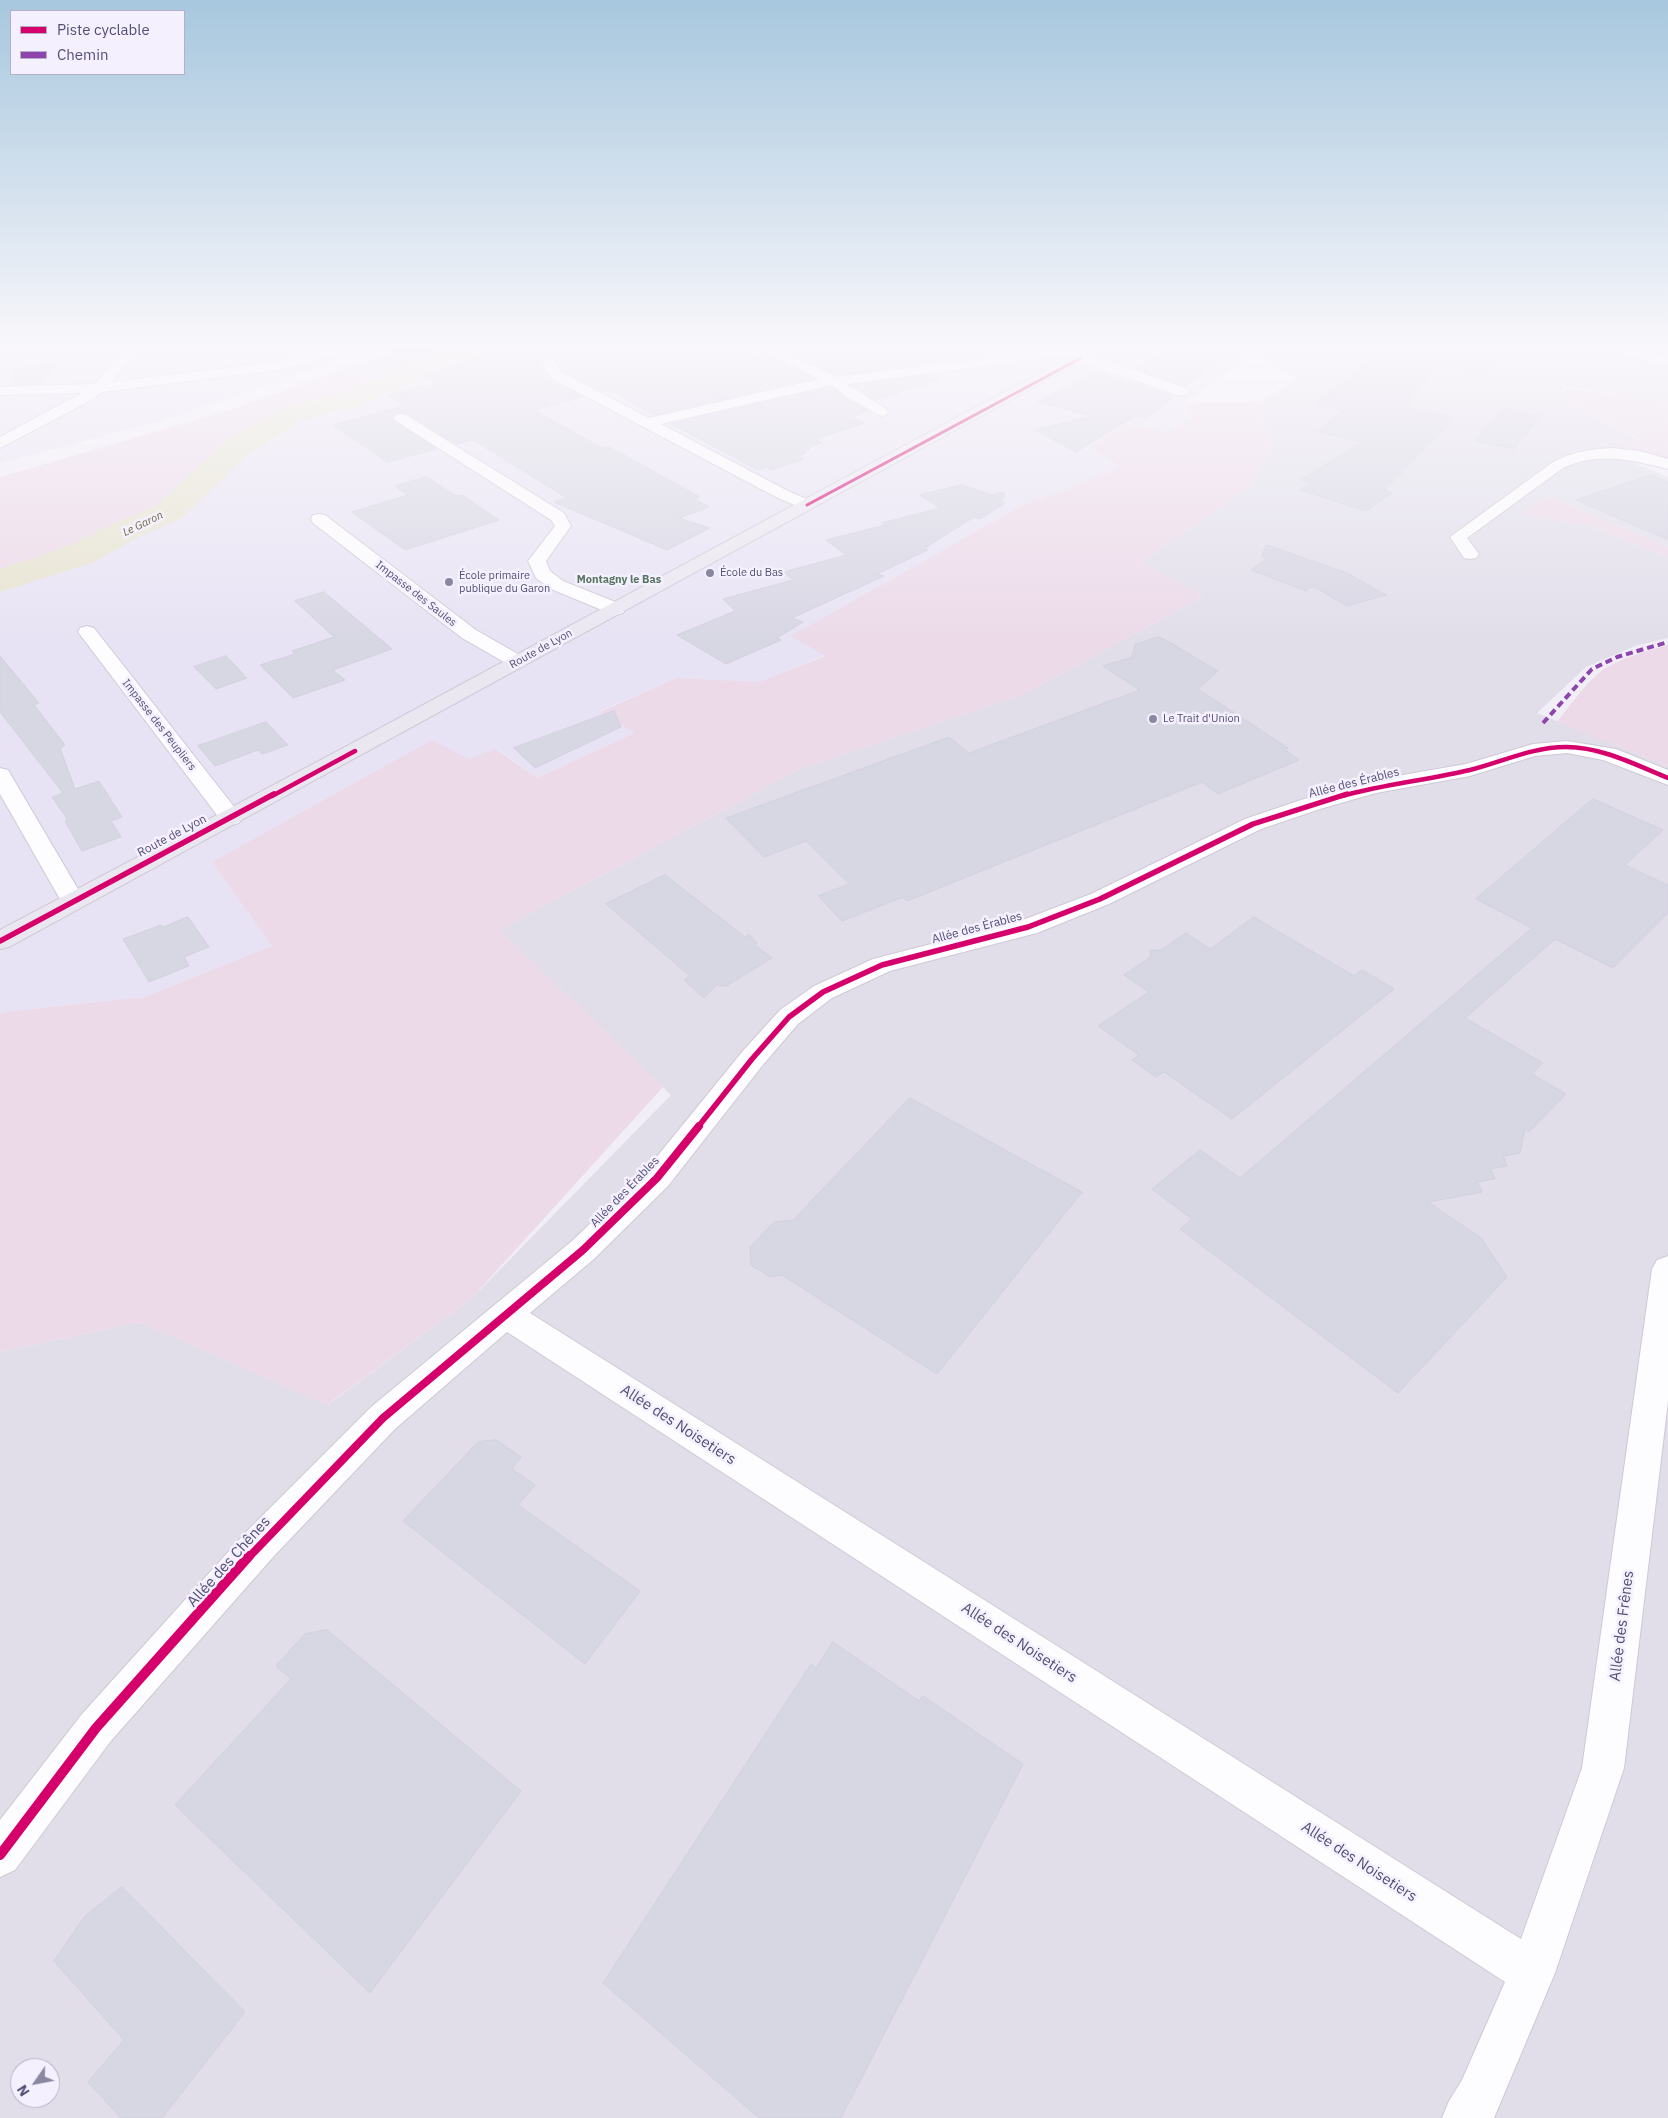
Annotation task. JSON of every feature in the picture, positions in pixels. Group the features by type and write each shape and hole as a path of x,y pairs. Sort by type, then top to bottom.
{"main road":[{"name":"Route de Lyon","path":"0,940 230,818 921,444"}],"street":[{"path":"442,444 558,517 563,526 537,561 542,574 557,585 616,609"},
{"path":"687,444 782,494 807,505"},
{"path":"1470,554 1458,537 1558,465 1590,454 1612,453 1640,456 1668,464"},
{"name":"Impasse des Saules","path":"319,519 469,634 518,662"},
{"name":"Impasse des Peupliers","path":"87,632 230,818"},
{"name":"Allée des Érables","path":"505,1314 583,1250 657,1178 752,1059 789,1017 823,992 882,965 1028,927 1100,899 1253,824 1312,804 1374,787 1470,770 1533,750 1567,747 1608,754 1668,778"},
{"path":"0,775 73,901"},
{"name":"Allée des Frênes","path":"1466,2118 1479,2097 1532,1973 1603,1768 1668,1269"},
{"name":"Allée des Chênes","path":"0,1854 96,1728 261,1543 383,1418 505,1314"},
{"name":"Allée des Noisetiers","path":"505,1314 1532,1973"}],"shaded area":[{"path":"0,444 73,444 0,463"},
{"path":"114,444 261,444 226,465 179,510 132,538 64,564 0,585 0,477"},
{"path":"261,444 1094,444 1089,447 1123,467 1019,507 792,636 825,655 759,683 676,678 600,711 636,733 537,778 497,749 212,862 273,946 144,997 12,1011 0,1014 0,585 64,564 132,538 179,510 226,465"},
{"path":"1094,444 1269,444 1271,450 1251,486 1142,562 1204,596 1022,695 800,769 499,930 663,1087 471,1299 327,1405 140,1322 0,1352 0,1014 12,1011 144,997 272,946 212,862 432,740 469,759 496,749 537,778 635,733 600,712 676,678 759,682 825,656 791,636 1019,507 1122,467 1089,447"},
{"path":"1269,444 1633,444 1623,449 1627,460 1668,477 1668,547 1548,496 1522,513 1592,527 1668,557 1668,638 1635,646 1586,667 1537,713 1668,766 1668,2118 0,2118 0,1352 140,1322 328,1405 471,1299 671,1095 499,930 800,769 1022,695 1204,596 1142,562 1251,486 1271,450"},
{"path":"1633,444 1668,444 1668,459 1623,450"},
{"path":"1548,496 1668,547 1668,557 1592,527 1521,513"},
{"path":"1668,645 1668,766 1557,722 1585,687 1603,670 1643,652"}],"building":[{"path":"360,444 429,444 437,449 387,462"},
{"path":"479,444 595,444 602,448 608,446 700,497 695,499 709,507 679,518 710,528 667,550 554,502 567,498"},
{"path":"709,444 820,444 804,451 807,453 797,456 804,459 772,470 766,467 758,470"},
{"path":"1061,444 1089,444 1076,452"},
{"path":"1359,444 1430,444 1384,490 1392,493 1366,511 1300,490 1311,484 1301,480"},
{"path":"1489,444 1518,444 1514,449"},
{"path":"1651,475 1668,482 1668,540 1576,500"},
{"path":"427,477 456,496 462,495 499,520 405,550 352,512 408,495 395,486"},
{"path":"962,485 992,495 1003,492 1005,497 1000,501 1005,503 980,519 974,517 925,548 928,550 877,574 884,576 792,618 803,622 777,638 781,640 726,664 677,635 735,611 723,599 793,580 784,572 846,555 826,540 885,525 882,523 940,508 920,495"},
{"path":"1267,545 1347,573 1386,595 1347,606 1313,586 1306,591 1251,570 1267,559 1262,556"},
{"path":"324,592 392,649 333,670 345,680 293,698 260,665 295,654 292,651 334,637 295,601"},
{"path":"1158,637 1218,671 1198,689 1288,748 1284,749 1299,760 1218,794 1202,782 907,901 903,897 842,921 818,896 849,884 806,841 764,857 726,818 949,737 969,753 1140,690 1103,666 1132,657 1135,645"},
{"path":"0,656 39,703 34,705 65,745 60,748 75,789 99,781 122,817 111,821 121,837 82,851 65,821 68,820 52,797 63,793 0,712"},
{"path":"226,656 247,678 216,689 194,667"},
{"path":"614,711 621,727 535,768 514,748"},
{"path":"266,722 288,745 262,754 258,750 215,766 198,746"},
{"path":"1593,799 1663,830 1625,865 1668,885 1668,913 1613,968 1555,939 1465,1018 1543,1063 1532,1074 1566,1094 1529,1132 1525,1129 1520,1153 1503,1156 1507,1166 1490,1169 1495,1179 1477,1182 1482,1192 1428,1202 1481,1238 1507,1277 1398,1393 1180,1229 1192,1219 1152,1189 1200,1150 1240,1178 1532,928 1476,899"},
{"path":"665,875 745,937 749,934 757,943 755,945 772,958 726,986 717,985 704,998 684,980 690,976 606,904"},
{"path":"188,917 209,947 184,957 189,966 149,982 123,939"},
{"path":"1254,917 1354,976 1362,970 1394,989 1232,1119 1164,1072 1156,1077 1132,1060 1139,1055 1098,1026 1149,992 1124,975 1151,957 1150,950 1161,950 1186,933 1210,949"},
{"path":"910,1098 1082,1192 937,1374 782,1275 770,1277 751,1265 750,1247 774,1222 793,1220"},
{"path":"496,1440 521,1457 512,1469 535,1485 518,1505 640,1591 585,1664 403,1521 478,1442"},
{"path":"327,1630 521,1791 370,1993 175,1805 291,1679 276,1666 305,1634"},
{"path":"833,1642 919,1701 923,1696 1023,1764 841,2118 759,2118 603,1983 811,1664 816,1668"},
{"path":"122,1887 245,2012 162,2118 121,2118 88,2082 124,2040 54,1961 85,1916"}],"waterway":[{"name":"Le Garon","path":"0,581 81,554 123,532 170,511 234,450 244,444"}],"marked path":[{"path":"1543,723 1592,669 1617,657 1668,642"}],"cycle path":[{"path":"807,505 921,444"},
{"path":"0,1855 96,1728 261,1543 383,1418 583,1250 657,1178 752,1059 789,1017 823,992 882,965 1028,927 1100,899 1253,824 1312,804 1374,787 1470,770 1533,750 1567,747 1608,754 1668,778"},
{"path":"0,941 355,751"}],"place":[{"name":"École du Bas","path":"710,573"},
{"name":"École primaire publique du Garon","path":"449,582"},
{"name":"Le Trait d'Union","path":"1153,719"}],"district":[{"name":"Montagny le Bas","path":"619,580"}]}
